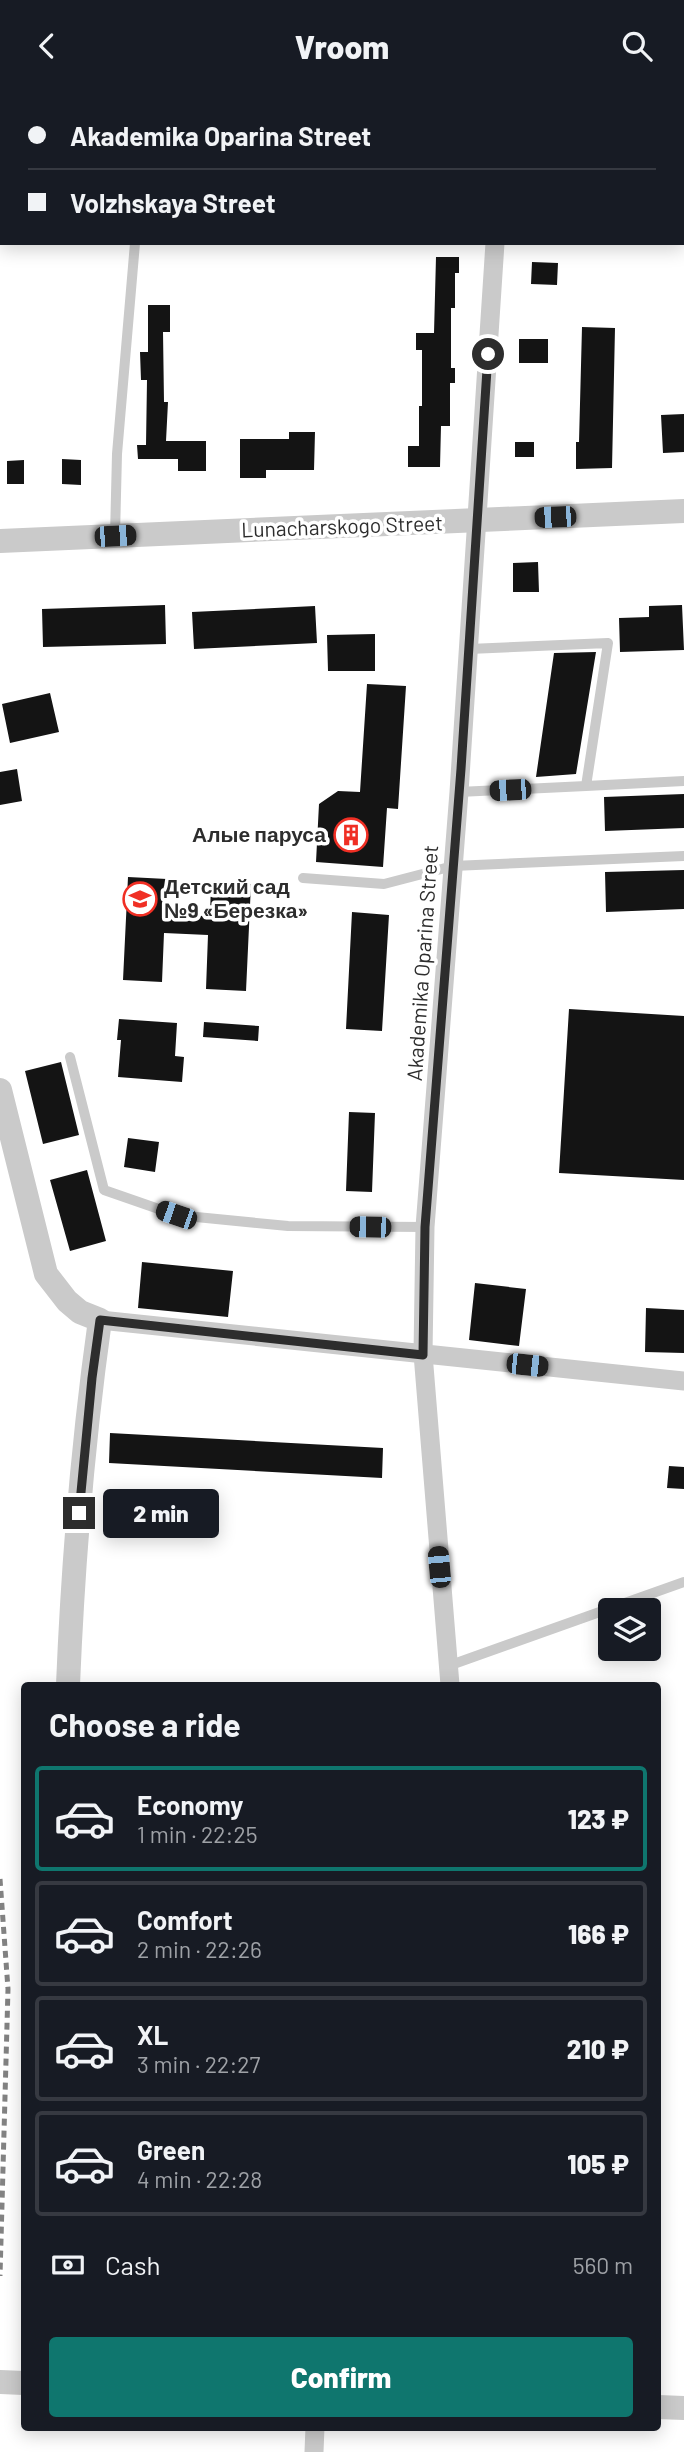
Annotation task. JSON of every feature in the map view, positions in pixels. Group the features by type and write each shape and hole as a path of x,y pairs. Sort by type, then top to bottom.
{"street":[{"name":"Akademika Oparina Street","path":"449,1675 423,1355 425,1227 459,792 495,245"},
{"name":"Lunacharskogo Street","path":"0,541 684,511"},
{"path":"0,1090 46,1274 67,1301 79,1311 100,1320 684,1381"},
{"path":"68,1682 72,1594 100,1320"},
{"path":"0,2382 21,2383"},
{"path":"661,2407 684,2408"},
{"path":"314,2452 315,2431"}],"lane":[{"path":"115,536 117,454 135,245"},
{"path":"469,649 608,643 586,786"},
{"path":"459,792 684,781"},
{"path":"303,878 384,884 453,866 684,856"},
{"path":"70,1057 104,1190 176,1215 288,1226 425,1227"},
{"path":"449,1675 684,1582"}],"building":[{"path":"436,257 459,257 459,273 455,273 455,308 451,308 451,368 455,368 455,383 450,383 450,426 441,426 440,467 408,467 408,446 419,446 419,406 422,406 422,350 416,350 416,333 434,333"},
{"path":"532,262 558,263 557,285 531,284"},
{"path":"148,305 170,305 170,332 163,332 164,402 168,402 166,441 206,441 206,471 178,471 178,459 138,459 137,445 146,445 147,380 141,380 140,352 148,352"},
{"path":"582,327 615,328 612,468 576,469"},
{"path":"519,339 548,339 548,363 519,363"},
{"path":"684,414 684,452 663,453 661,415"},
{"path":"289,432 315,432 314,470 266,470 266,478 240,478 240,439 289,439"},
{"path":"515,442 534,442 534,457 515,457"},
{"path":"62,459 81,460 81,485 62,484"},
{"path":"24,460 24,484 7,484 7,461"},
{"path":"538,562 539,592 513,592 513,563"},
{"path":"165,605 166,644 43,647 42,609"},
{"path":"682,605 684,650 620,652 619,618 649,617 649,606"},
{"path":"315,606 317,643 194,649 192,612"},
{"path":"375,634 375,671 328,671 327,635"},
{"path":"596,652 576,774 536,777 554,653"},
{"path":"367,684 406,686 398,809 387,808 383,867 316,862 319,804 338,791 360,792"},
{"path":"50,693 59,732 10,743 2,704"},
{"path":"17,769 22,801 0,805 0,772"},
{"path":"684,794 684,828 605,831 604,797"},
{"path":"684,870 684,909 606,912 605,872"},
{"path":"128,877 167,879 165,915 210,916 211,882 251,884 246,991 206,989 208,935 164,933 162,982 123,980"},
{"path":"352,912 389,915 382,1031 346,1029"},
{"path":"569,1009 684,1016 684,1180 559,1173"},
{"path":"119,1019 177,1023 175,1056 184,1057 182,1082 118,1077 121,1040 117,1040"},
{"path":"204,1022 259,1026 258,1041 203,1037"},
{"path":"61,1062 79,1135 43,1144 25,1071"},
{"path":"349,1112 375,1113 372,1192 346,1191"},
{"path":"128,1138 159,1142 155,1172 124,1167"},
{"path":"87,1170 106,1241 70,1251 50,1180"},
{"path":"142,1262 233,1271 228,1317 138,1308"},
{"path":"475,1283 526,1289 519,1346 469,1340"},
{"path":"646,1308 684,1310 684,1353 645,1352"},
{"path":"110,1433 383,1448 382,1478 109,1463"},
{"path":"669,1466 684,1467 684,1489 667,1488"}],"railway":[{"path":"0,1879 8,1989 0,2276"}],"place":[{"name":"Алые паруса","path":"351,835"},
{"name":"Детский сад №9 «Березка»","path":"140,899"}],"route":[{"path":"79,1513 100,1320 423,1355 425,1227 461,769 488,354"}]}
